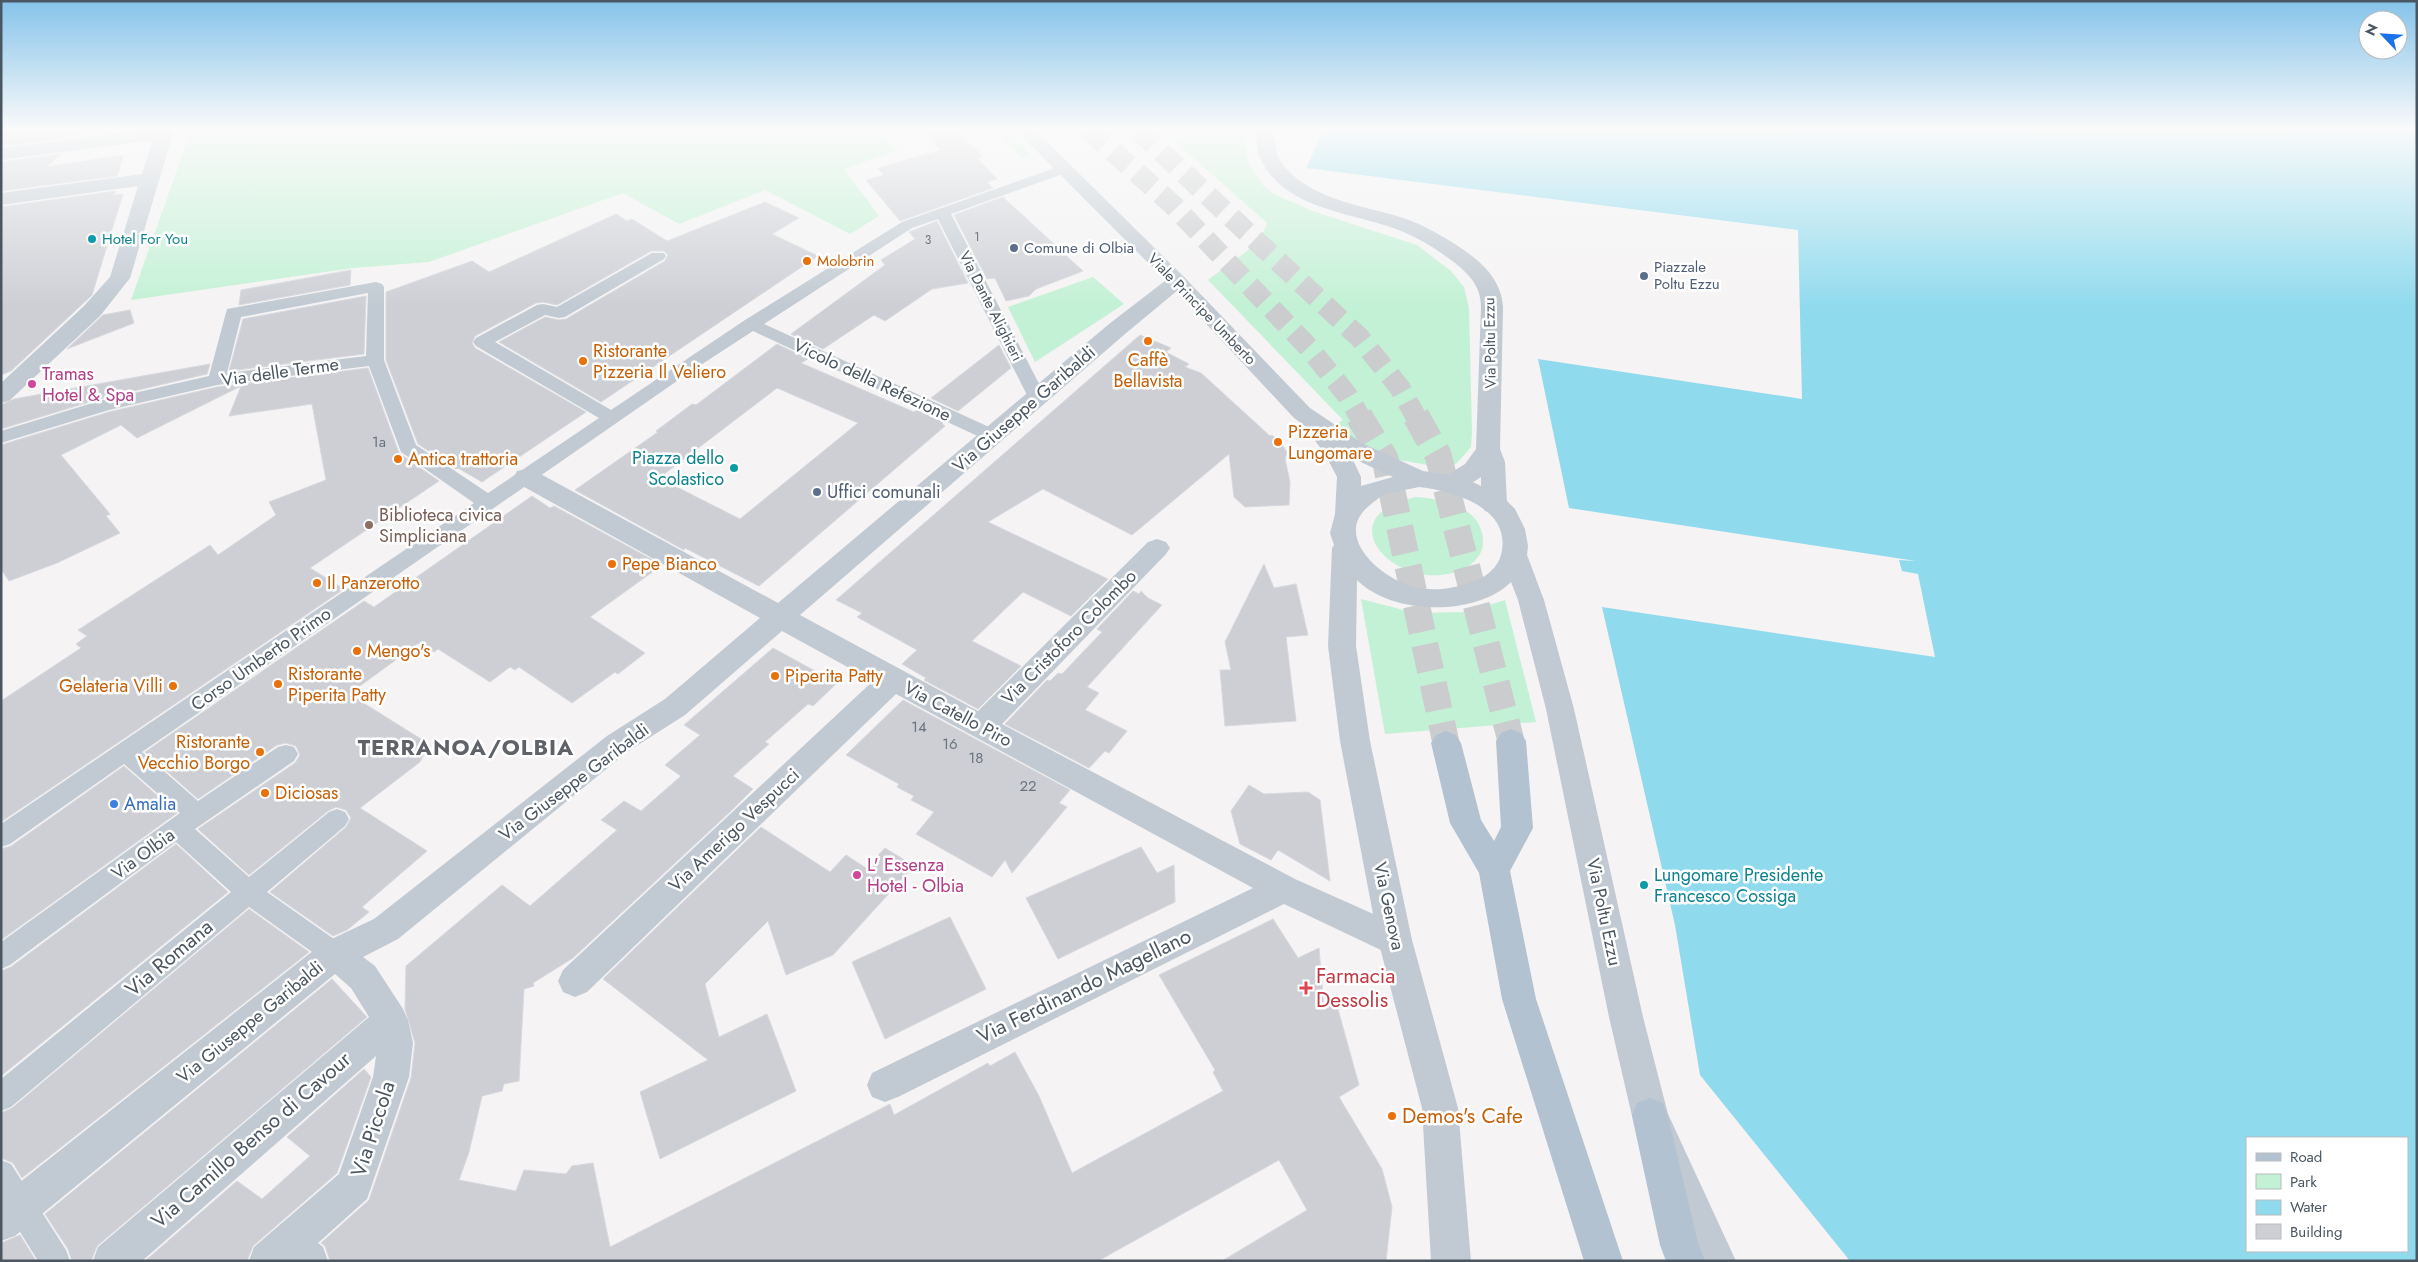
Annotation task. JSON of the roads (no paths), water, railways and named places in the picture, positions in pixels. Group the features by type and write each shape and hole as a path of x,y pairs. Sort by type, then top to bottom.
{"main road":[{"path":"1494,870 1516,828 1511,741"},
{"path":"1446,743 1466,823 1494,870 1519,999 1604,1261"},
{"path":"1650,1116 1679,1245 1686,1261"}],"street":[{"path":"1,199 76,189"},
{"path":"1,396 92,311 120,278 147,189"},
{"name":"Corso Umberto Primo","path":"1,837 127,753 487,502 752,324 907,225 1009,189"},
{"name":"Viale Principe Umberto","path":"1083,189 1177,282 1302,413 1315,424 1354,449 1419,479"},
{"name":"Via Poltu Ezzu","path":"1303,189 1317,196 1404,225 1434,240 1457,254 1474,268 1486,284 1491,295 1492,318 1488,449 1493,462 1494,505"},
{"name":"Via Dante Alighieri","path":"943,213 1038,399"},
{"path":"612,418 482,342 543,309 560,313 658,256"},
{"name":"Via Giuseppe Garibaldi","path":"11,1214 335,954 386,929 617,744 675,707 1038,399 1117,329 1177,282"},
{"path":"217,380 233,313 376,287 375,360 408,448 440,472 487,502"},
{"name":"Vicolo della Refezione","path":"752,324 993,436"},
{"name":"Via delle Terme","path":"1,437 105,405 217,380 375,360"},
{"name":"Viale Principe Umberto","path":"1315,424 1337,453 1349,477 1347,513"},
{"path":"1454,484 1474,470 1488,449"},
{"name":"Via Catello Piro","path":"526,477 782,616 893,679 1284,889 1395,940"},
{"path":"1419,479 1454,484 1472,490 1494,505 1511,527 1515,546 1514,556 1504,574 1488,587 1462,597 1431,599 1400,593 1374,581 1358,568 1345,548 1342,532 1347,513 1357,500 1378,487 1403,480 1419,479"},
{"name":"Via Cristoforo Colombo","path":"981,726 1157,548"},
{"name":"Via Genova","path":"1345,548 1342,646 1355,741 1395,940 1440,1108 1451,1261"},
{"name":"Via Poltu Ezzu","path":"1514,556 1530,600 1560,709 1626,1017 1650,1116 1706,1242 1717,1261"},
{"name":"Via Amerigo Vespucci","path":"575,980 893,679"},
{"path":"127,753 197,814"},
{"name":"Via Olbia","path":"1,957 177,828 286,754"},
{"name":"Via Romana","path":"1,1098 336,819"},
{"path":"177,828 248,892 335,954 363,977 391,1020"},
{"name":"Via Ferdinando Magellano","path":"885,1085 1284,889"},
{"name":"Via Piccola","path":"289,1255 354,1186 391,1077 395,1043 391,1020"},
{"name":"Via Camillo Benso di Cavour","path":"112,1261 391,1020"},
{"path":"1,1174 11,1214 55,1261"}],"water":[{"path":"1472,189 2417,189 2417,1261 1850,1261 1700,1075 1675,925 1602,607 1935,657 1918,574 1902,571 1899,560 1916,561 1569,508 1538,359 1802,399 1798,230"}],"tunnel":[{"path":"1155,189 1173,205 1310,349 1347,395 1360,417"},
{"path":"1201,189 1360,338 1400,388 1416,417"},
{"path":"1359,416 1385,459 1446,743"},
{"path":"1416,416 1438,455 1511,741"}],"place":[{"name":"Hotel For You","path":"92,239"},
{"name":"Comune di Olbia","path":"1014,248"},
{"name":"Molobrin","path":"807,261"},
{"name":"Piazzale Poltu Ezzu","path":"1644,276"},
{"name":"Caffè Bellavista","path":"1148,341"},
{"name":"Ristorante Pizzeria Il Veliero","path":"583,361"},
{"name":"Tramas Hotel & Spa","path":"32,384"},
{"name":"Pizzeria Lungomare","path":"1278,442"},
{"name":"Antica trattoria","path":"398,459"},
{"name":"Piazza dello Scolastico","path":"734,468"},
{"name":"Uffici comunali","path":"817,492"},
{"name":"Biblioteca civica Simpliciana","path":"369,525"},
{"name":"Pepe Bianco","path":"612,564"},
{"name":"Il Panzerotto","path":"317,583"},
{"name":"Mengo's","path":"357,651"},
{"name":"Piperita Patty","path":"775,676"},
{"name":"Ristorante Piperita Patty","path":"278,684"},
{"name":"Gelateria Villi","path":"173,686"},
{"name":"Ristorante Vecchio Borgo","path":"260,752"},
{"name":"Diciosas","path":"265,793"},
{"name":"Amalia","path":"114,804"},
{"name":"L' Essenza Hotel - Olbia","path":"857,875"},
{"name":"Lungomare Presidente Francesco Cossiga","path":"1644,885"},
{"name":"Farmacia Dessolis","path":"1306,988"},
{"name":"Demos's Cafe","path":"1392,1116"}],"district":[{"name":"TERRANOA/OLBIA","path":"466,747"}]}
